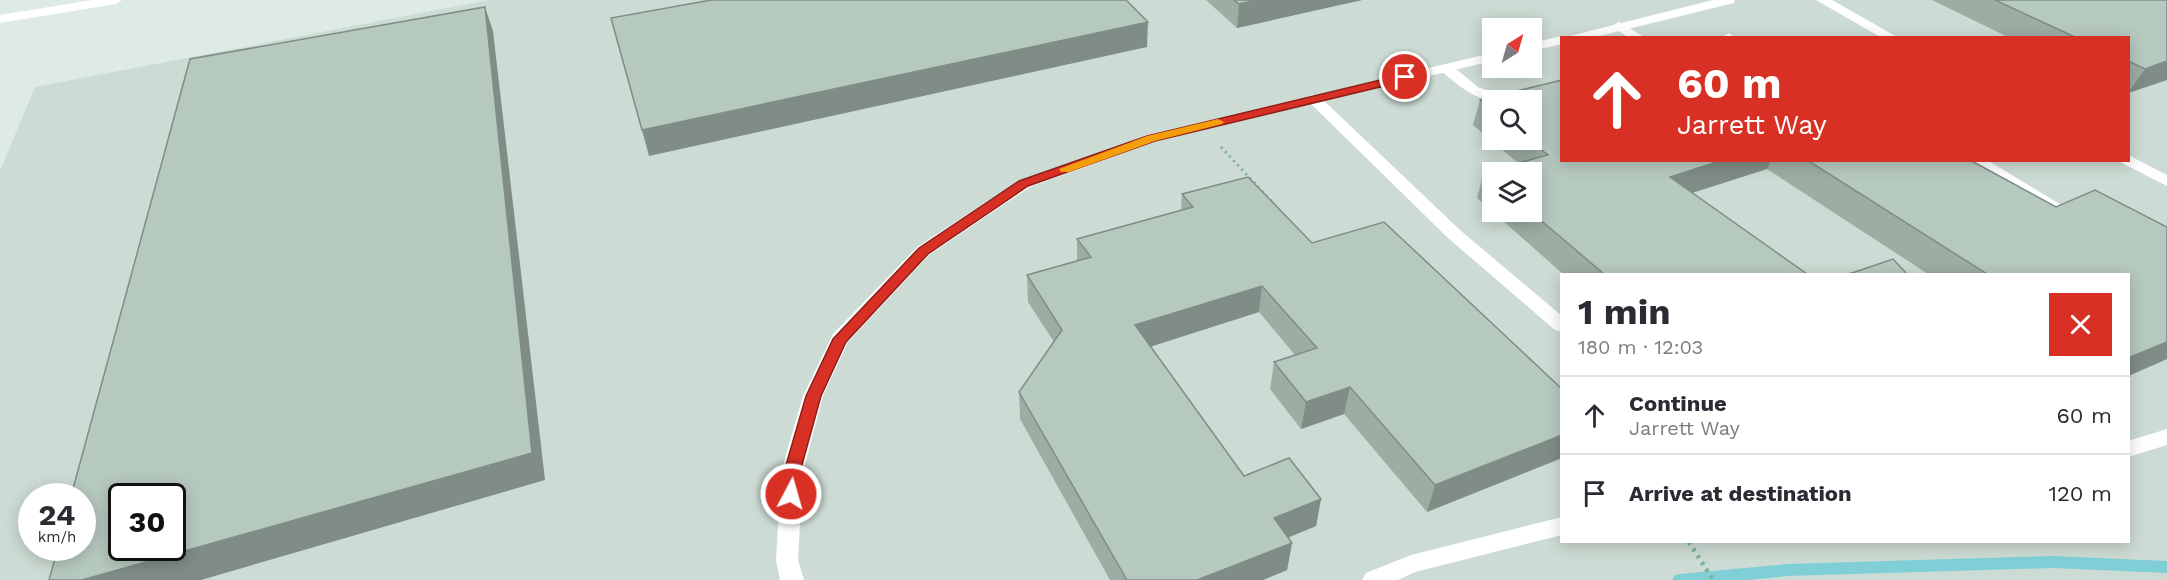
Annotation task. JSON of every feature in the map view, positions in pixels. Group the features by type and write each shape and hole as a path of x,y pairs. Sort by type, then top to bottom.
{"street":[{"path":"0,19 116,0"},
{"path":"1580,36 1729,0"},
{"path":"1822,0 1889,36"},
{"path":"1619,26 1636,36"},
{"path":"1542,45 1560,40"},
{"path":"792,580 787,560 792,472 813,396 840,339 923,251 1024,184 1152,138 1482,59"},
{"path":"1446,68 1473,90 1482,93"},
{"path":"1314,99 1454,234 1560,324"},
{"path":"2130,161 2167,181"},
{"path":"1978,162 2055,206"},
{"path":"2130,449 2167,437"},
{"path":"1374,580 1412,564 1560,527"}],"path":[{"path":"1221,146 1277,207"},
{"path":"1690,543 1713,580"}],"shaded area":[{"path":"489,0 2167,0 2167,580 0,580 0,171 35,87"}],"building":[{"path":"711,0 1126,0 1148,22 642,130 611,18"},
{"path":"1234,0 1257,0 1239,4"},
{"path":"1995,0 2167,0 2167,61 2145,69 2130,62 2130,36 2073,36"},
{"path":"485,7 532,453 186,551 186,483 108,483 108,561 149,561 82,580 49,580 54,561 96,561 96,483 75,483 190,59"},
{"path":"1560,80 1560,162 1717,162 1670,177 1806,273 1603,273 1542,221 1542,162 1522,162 1548,155 1542,150 1542,90 1521,90"},
{"path":"1810,162 1974,162 2056,207 2095,190 2167,227 2167,342 2130,357 2130,273 1985,273"},
{"path":"1248,177 1312,243 1384,222 1560,387 1560,436 1435,485 1350,387 1306,402 1274,362 1317,348 1262,286 1135,325 1244,476 1289,458 1321,499 1274,518 1292,543 1197,580 1127,580 1019,392 1062,330 1027,275 1091,257 1077,239 1193,207 1182,194"},
{"path":"1893,259 1906,273 1852,273"}],"waterway":[{"path":"1680,580 1787,570 2053,562 2167,567"}],"slow traffic":[{"path":"1065,169 1152,138 1218,122"}],"route":[{"path":"791,494 792,472 813,396 840,339 923,251 1024,184 1152,138 1405,77"}]}
